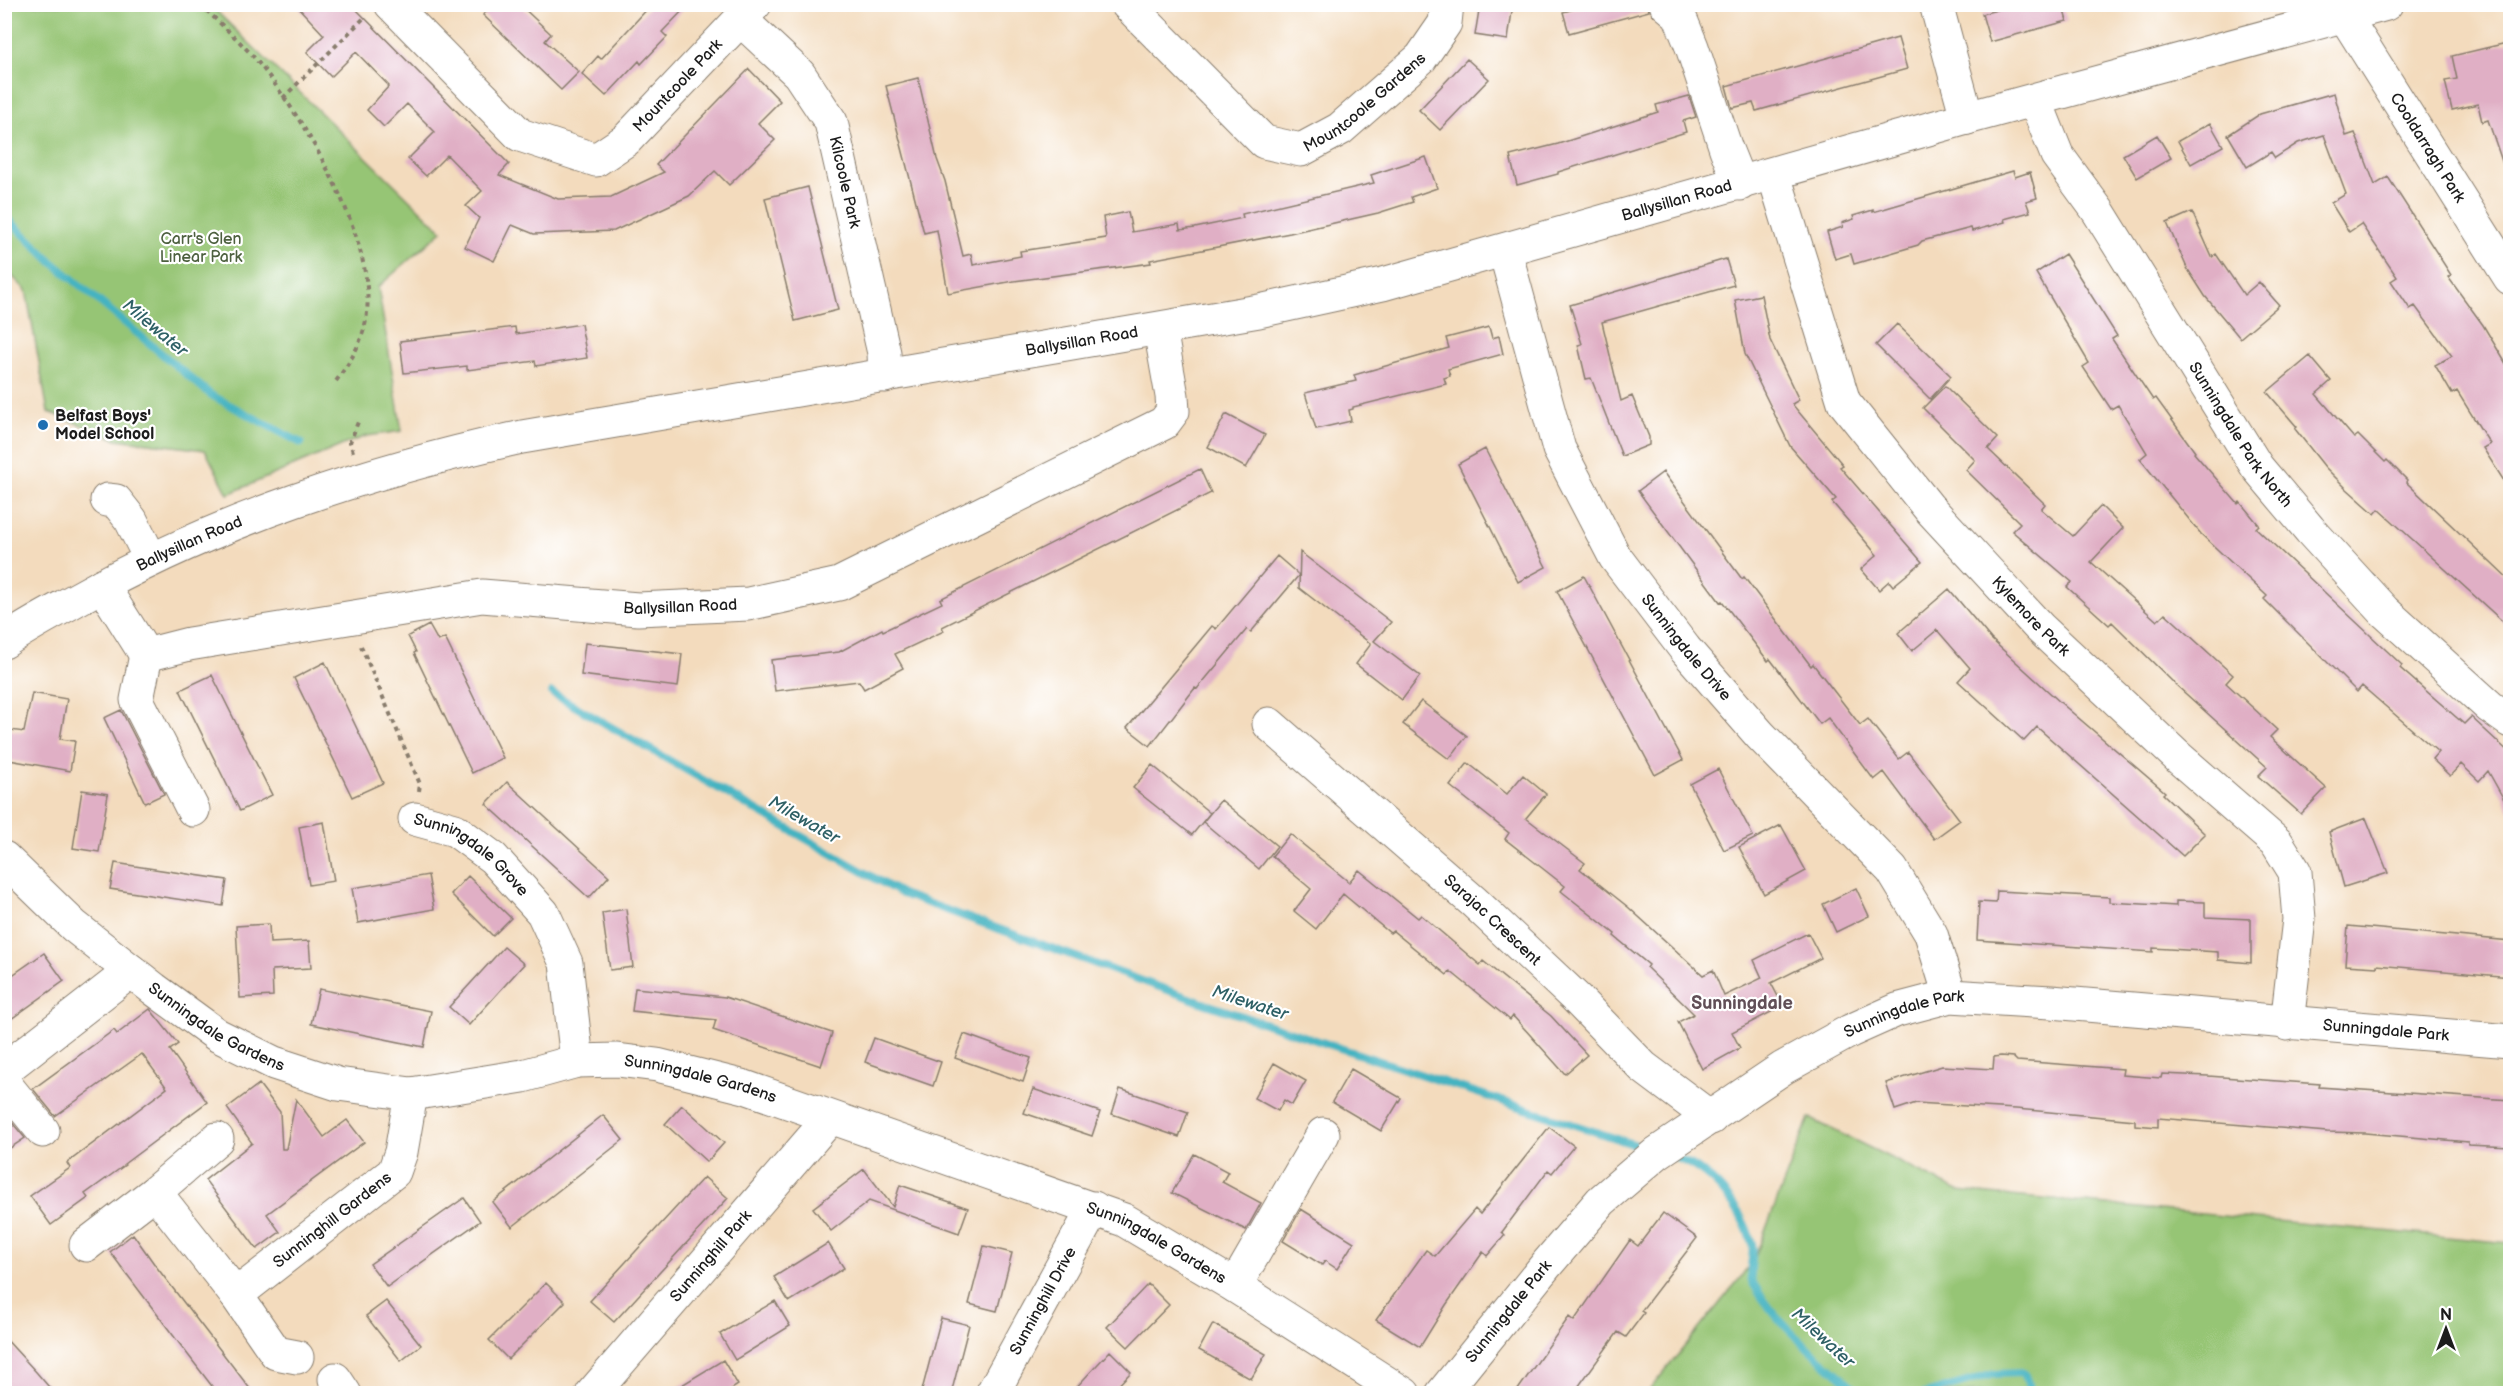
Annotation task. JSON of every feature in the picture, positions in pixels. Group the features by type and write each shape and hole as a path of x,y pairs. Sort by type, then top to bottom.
{"main road":[{"name":"Mountcoole Gardens","path":"1127,4 1264,142 1301,150 1340,129 1420,58 1445,23 1447,4"},
{"path":"1666,4 1678,15 1692,47 1740,184"},
{"path":"1936,4 1967,118"},
{"name":"Ballysillan Road","path":"4,642 102,585 151,560 248,518 377,472 440,455 533,435 1160,329 1259,311 1383,284 2189,57 2340,10 2386,4"},
{"name":"Mountcoole Park","path":"380,8 520,135 596,160 626,140 747,12"},
{"name":"Cooldarragh Park","path":"2340,10 2511,278"},
{"name":"Kilcoole Park","path":"747,12 799,74 831,122 884,353 885,376"},
{"name":"Sunningdale Park North","path":"2035,100 2057,155 2098,211 2257,467 2310,530 2384,611 2490,706 2511,721"},
{"name":"Kylemore Park","path":"1774,175 1844,402 1929,508 2039,627 2180,758 2277,843 2295,872 2299,920 2287,1024"},
{"name":"Sunningdale Drive","path":"1505,250 1559,449 1615,556 1685,649 1753,727 1892,870 1931,934 1950,996"},
{"name":"Ballysillan Road","path":"146,655 189,644 482,596 638,609 748,604 839,584 1164,423 1173,411 1173,396 1160,329"},
{"path":"107,500 116,501 124,509 151,560"},
{"path":"102,585 146,655 137,699 194,810"},
{"name":"Sarajac Crescent","path":"1269,724 1474,902 1576,998 1643,1067 1711,1118"},
{"name":"Sunningdale Grove","path":"415,819 455,830 494,858 543,913 566,963 578,1061"},
{"name":"Sunningdale Gardens","path":"4,858 74,926 131,971 217,1035 274,1063 338,1084 411,1094 523,1076 578,1061 617,1060 657,1065 745,1087 1124,1220 1235,1286 1404,1394"},
{"path":"4,1071 131,971"},
{"name":"Sunningdale Park","path":"1442,1394 1547,1263 1601,1201 1666,1147 1783,1068 1850,1031 1897,1010 1950,996 2051,1002 2287,1024 2511,1041"},
{"path":"4,1083 43,1131"},
{"name":"Sunninghill Gardens","path":"236,1295 394,1172 401,1152 411,1094"},
{"name":"Sunninghill Park","path":"592,1394 830,1118"},
{"path":"1235,1286 1323,1134"},
{"path":"86,1245 155,1192 217,1139"},
{"path":"155,1192 236,1295 276,1353 297,1357"},
{"name":"Sunninghill Drive","path":"992,1394 1094,1208"}],"path":[{"path":"200,4 251,55 297,115 345,205 366,271 365,324 352,359 336,381"},
{"path":"284,98 380,8"},
{"name":"Sunningdale Grove","path":"349,617 420,784 415,819"}],"green space":[{"name":"Carr's Glen Linear Park","path":"4,5 210,5 442,231 378,287 402,431 367,436 350,442 228,494 205,450 116,439 48,412 26,290 5,269"},
{"path":"1809,1118 1958,1191 2510,1243 2510,1393 1647,1393 1753,1262"}],"building":[{"path":"295,4 351,4 509,164 499,175 558,199 611,197 664,172 656,165 749,69 780,101 758,123 775,140 729,185 715,171 689,196 614,231 534,234 512,225 494,261 465,247 479,218 466,206 482,191 447,155 426,176 408,159 435,132 407,104 384,127 367,110 389,86 356,52 331,77 307,52 324,35"},
{"path":"493,4 519,4 551,34 545,41 579,72 561,90 483,15"},
{"path":"652,4 689,4 662,32 667,37 641,64 639,61 606,96 582,74 598,56 601,59"},
{"path":"1480,4 1513,4 1508,40 1475,35"},
{"path":"1593,4 1648,4 1649,11 1569,33 1563,12"},
{"path":"2030,4 2062,4 2067,21 1990,42 1982,14 2015,5 2016,8"},
{"path":"1898,38 1907,69 1756,111 1753,103 1732,108 1726,86"},
{"path":"2511,42 2511,176 2507,176 2488,120 2482,122 2478,104 2452,110 2445,81 2457,79 2452,56"},
{"path":"1467,59 1489,79 1440,130 1419,110"},
{"path":"918,78 963,256 971,254 973,265 1021,256 1020,251 1106,238 1103,217 1128,212 1132,232 1179,224 1180,230 1243,218 1242,214 1374,183 1371,175 1426,157 1437,188 1411,197 1413,202 1378,213 1290,233 1150,260 1151,263 1014,281 948,293 937,230 924,233 886,86"},
{"path":"2334,93 2346,136 2355,133 2375,185 2388,177 2451,275 2448,277 2483,325 2511,372 2511,492 2483,448 2490,444 2457,391 2452,394 2435,365 2452,356 2415,306 2410,309 2391,281 2397,277 2361,224 2349,232 2331,203 2346,194 2324,135 2298,143 2275,158 2271,152 2247,167 2228,135 2260,114"},
{"path":"1689,96 1696,117 1683,121 1686,132 1517,185 1510,156 1558,144 1658,112 1656,105"},
{"path":"2210,123 2223,146 2191,164 2178,141"},
{"path":"2157,135 2171,158 2137,178 2123,155"},
{"path":"2013,171 2015,177 2030,172 2037,198 2026,201 2030,212 1972,231 1971,228 1922,241 1918,245 1854,264 1851,254 1835,259 1827,232 1843,227 1842,223 1854,219 1853,216"},
{"path":"808,187 838,310 795,321 765,198"},
{"path":"2192,212 2212,257 2216,254 2244,295 2259,282 2279,305 2240,338 2205,296 2187,268 2167,223"},
{"path":"2065,254 2117,336 2112,339 2153,400 2156,398 2194,453 2259,525 2256,528 2402,665 2400,668 2464,724 2471,717 2511,754 2511,812 2488,771 2479,781 2461,764 2450,776 2432,759 2438,752 2362,686 2357,692 2264,599 2267,596 2201,534 2140,459 2147,453 2118,405 2111,409 2083,367 2089,363 2036,273"},
{"path":"1726,259 1734,285 1602,322 1621,401 1632,396 1649,437 1649,445 1622,456 1591,378 1586,379 1578,345 1582,344 1570,305"},
{"path":"1761,295 1770,340 1799,400 1792,404 1843,465 1840,467 1922,562 1893,586 1889,581 1879,590 1861,569 1877,555 1832,502 1836,499 1790,446 1745,354 1735,300"},
{"path":"581,324 587,358 536,366 535,361 467,370 467,366 404,373 400,341 515,327 516,334"},
{"path":"1897,324 1951,376 1930,399 1876,345"},
{"path":"1489,327 1492,338 1499,336 1503,354 1448,369 1450,376 1444,378 1446,384 1353,407 1349,410 1351,421 1316,429 1305,393 1356,381 1354,375 1449,348 1446,338"},
{"path":"2310,356 2331,381 2316,394 2354,438 2358,435 2385,462 2387,460 2407,480 2406,482 2511,582 2511,629 2379,509 2375,514 2347,489 2325,467 2295,429 2297,427 2267,392"},
{"path":"1945,386 1998,438 1988,449 2045,504 2041,509 2073,536 2101,506 2123,528 2091,562 2157,621 2165,613 2233,675 2226,683 2277,730 2270,737 2326,788 2301,814 2258,776 2267,767 2176,685 2112,622 2109,625 2067,587 2072,582 2012,531 2020,523 1966,470 1975,460 1923,408"},
{"path":"1226,414 1265,435 1246,468 1208,447"},
{"path":"1485,449 1546,567 1518,582 1458,464"},
{"path":"1200,469 1211,493 942,627 944,631 895,654 903,668 864,689 859,681 775,691 771,660 839,652 882,629 883,631 942,603 940,599"},
{"path":"1663,472 1742,579 1744,577 1811,666 1813,664 1860,725 1868,719 1899,759 1908,752 1960,820 1934,839 1884,772 1874,780 1828,718 1820,724 1770,659 1768,661 1722,601 1720,602 1638,491"},
{"path":"1300,552 1391,622 1374,641 1420,676 1402,700 1356,664 1371,644 1299,588"},
{"path":"1277,556 1299,575 1251,632 1247,629 1197,689 1195,688 1150,746 1127,728 1212,626 1216,629"},
{"path":"1584,576 1683,760 1655,775 1557,591"},
{"path":"1949,589 1991,639 2061,703 2165,792 2163,794 2205,834 2183,856 2037,727 2024,741 1958,681 1970,668 1937,630 1912,651 1898,633"},
{"path":"429,625 438,641 445,638 503,758 472,773 408,636"},
{"path":"585,643 682,654 678,687 581,675"},
{"path":"325,662 383,783 352,797 294,678"},
{"path":"212,675 272,795 240,811 180,690"},
{"path":"32,693 67,699 60,739 75,741 70,771 4,759 4,729 24,732"},
{"path":"1421,701 1467,736 1449,759 1403,724"},
{"path":"121,710 164,794 145,803 104,718"},
{"path":"1468,763 1507,794 1523,775 1546,794 1526,818 1585,863 1580,869 1628,907 1703,975 1713,970 1724,996 1762,978 1754,960 1808,933 1821,958 1771,983 1783,1006 1732,1032 1740,1048 1702,1069 1678,1022 1694,1014 1647,968 1649,965 1614,936 1615,934 1561,891 1565,886 1505,839 1509,833 1450,786"},
{"path":"1152,765 1210,813 1192,835 1133,788"},
{"path":"1718,769 1753,836 1724,850 1690,784"},
{"path":"507,782 609,876 589,898 486,804"},
{"path":"82,790 108,794 99,852 73,848"},
{"path":"1221,800 1277,846 1259,869 1203,822"},
{"path":"2366,818 2388,873 2344,887 2329,832"},
{"path":"324,822 334,881 309,885 299,827"},
{"path":"1781,825 1806,871 1764,894 1739,847"},
{"path":"1290,834 1349,882 1359,870 1418,918 1421,915 1480,965 1483,961 1551,1016 1587,1055 1565,1074 1513,1016 1510,1020 1450,971 1447,975 1393,931 1390,933 1343,894 1316,929 1294,911 1311,889 1272,856"},
{"path":"115,863 227,880 223,906 110,889"},
{"path":"428,875 434,909 358,923 352,888"},
{"path":"468,876 511,918 493,936 451,894"},
{"path":"1856,888 1869,916 1836,932 1823,904"},
{"path":"1997,891 2109,897 2109,902 2176,906 2176,901 2205,902 2205,917 2251,919 2251,963 2218,960 2218,952 2153,948 2153,952 1977,940 1979,902 1996,903"},
{"path":"626,909 633,967 610,970 602,913"},
{"path":"269,924 270,943 309,941 311,968 272,970 273,996 240,998 236,926"},
{"path":"2348,926 2511,941 2511,977 2377,965 2377,967 2345,965"},
{"path":"504,947 524,964 469,1025 449,1007"},
{"path":"44,953 64,981 4,1024 4,981"},
{"path":"635,988 725,997 832,1033 821,1066 713,1030 716,1020 632,1011"},
{"path":"319,989 431,1011 424,1047 311,1024"},
{"path":"150,1009 178,1044 170,1050 207,1102 85,1194 88,1198 51,1225 30,1196 70,1168 67,1163 167,1088 142,1054 55,1116 33,1089 114,1030 117,1034"},
{"path":"964,1034 1031,1058 1023,1082 955,1058"},
{"path":"874,1038 941,1062 933,1086 865,1062"},
{"path":"1994,1057 2013,1057 2017,1061 2123,1069 2122,1075 2161,1078 2162,1074 2208,1076 2320,1084 2319,1087 2511,1100 2511,1147 2468,1145 2468,1142 2365,1133 2158,1118 2158,1127 2135,1125 2135,1120 2016,1109 1916,1103 1895,1110 1886,1083 1942,1066 1993,1069"},
{"path":"1274,1063 1306,1081 1292,1105 1284,1100 1278,1111 1254,1098"},
{"path":"1351,1069 1401,1098 1381,1131 1332,1102"},
{"path":"259,1084 280,1112 282,1149 286,1149 296,1099 324,1137 347,1120 364,1142 267,1214 280,1232 257,1249 205,1180 252,1143 227,1108"},
{"path":"1033,1089 1100,1112 1092,1136 1024,1113"},
{"path":"1120,1089 1188,1112 1179,1137 1112,1114"},
{"path":"682,1105 724,1143 707,1162 665,1124"},
{"path":"4,1113 25,1138 4,1152"},
{"path":"603,1115 623,1140 512,1227 493,1202"},
{"path":"1549,1127 1574,1146 1552,1173 1548,1170 1502,1232 1505,1235 1487,1256 1483,1252 1420,1347 1376,1320 1426,1250 1435,1256 1475,1209 1480,1214"},
{"path":"1194,1154 1228,1172 1222,1182 1261,1203 1246,1230 1172,1193"},
{"path":"864,1169 893,1207 900,1185 968,1208 959,1233 869,1201 831,1231 813,1208"},
{"path":"704,1177 728,1198 614,1322 590,1301"},
{"path":"464,1198 480,1221 387,1287 370,1264"},
{"path":"1301,1209 1354,1242 1337,1269 1325,1261 1322,1265 1283,1241"},
{"path":"1663,1213 1697,1238 1641,1311 1644,1313 1626,1337 1618,1332 1573,1394 1515,1394 1569,1317 1574,1321 1630,1240 1638,1246"},
{"path":"133,1234 254,1394 218,1394 110,1252"},
{"path":"828,1243 844,1268 789,1302 774,1277"},
{"path":"984,1246 1012,1253 997,1311 969,1304"},
{"path":"546,1283 565,1302 508,1359 489,1340"},
{"path":"1148,1284 1169,1305 1128,1347 1107,1327"},
{"path":"386,1301 421,1345 401,1361 366,1316"},
{"path":"775,1301 790,1326 735,1360 720,1334"},
{"path":"941,1318 969,1325 951,1394 921,1394"},
{"path":"1213,1324 1266,1354 1251,1379 1199,1350"},
{"path":"4,1337 55,1394 13,1394 4,1383"},
{"path":"1110,1351 1131,1372 1110,1394 1070,1394"},
{"path":"723,1360 738,1385 724,1394 667,1394"}],"waterway":[{"name":"Milewater","path":"4,215 51,261 211,395 301,443"},
{"name":"Milewater","path":"552,693 902,894 1206,1004 1648,1149"},
{"name":"Milewater","path":"1671,1156 1698,1170 1722,1190 1747,1229 1753,1253 1751,1279 1763,1299 1802,1343 1861,1394"},
{"name":"Milewater","path":"1925,1394 1994,1374 2024,1373 2029,1386 2026,1394"}],"place":[{"name":"Belfast Boys' Model School","path":"43,425"}],"district":[{"name":"Sunningdale","path":"1742,1003"}]}
